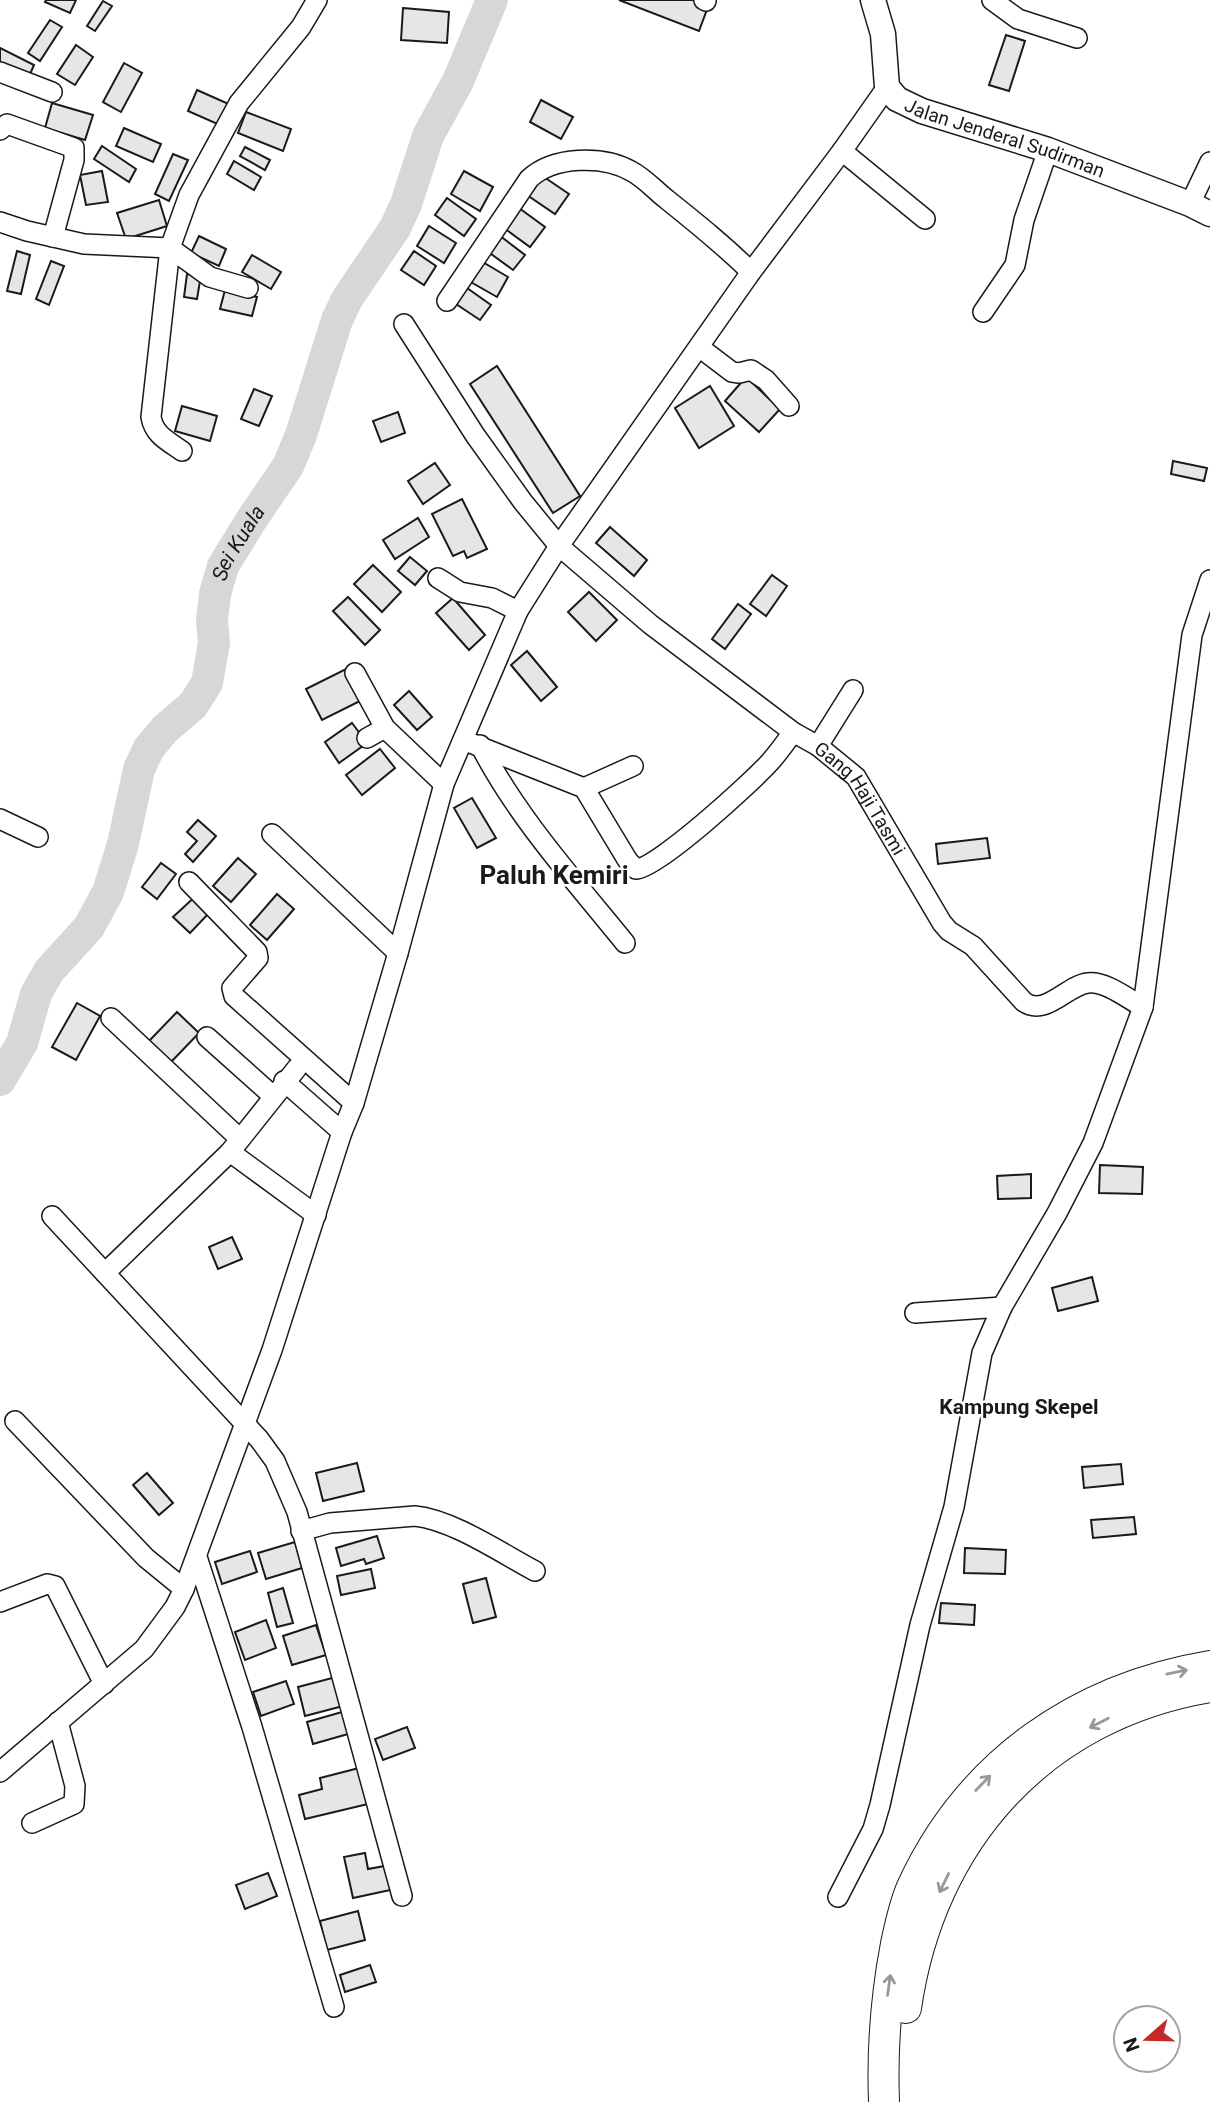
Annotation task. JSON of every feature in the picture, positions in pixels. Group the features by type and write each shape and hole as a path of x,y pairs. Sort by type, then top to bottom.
{"highway":[{"path":"884,2102 883,2065 888,1986 901,1920 911,1889 937,1841 960,1810 1002,1763 1044,1728 1082,1705 1127,1686 1171,1672 1210,1666"},
{"path":"902,2102 902,2035 911,1973 934,1904 958,1855 988,1812 1011,1786 1056,1749 1094,1726 1133,1707 1179,1692 1210,1687"}],"main road":[{"name":"Jalan Jenderal Sudirman","path":"873,0 883,34 887,87 897,99 922,111 1048,150 1200,209"}],"street":[{"path":"182,451 158,435 153,428 151,417 170,248 189,195 239,103 301,27 317,0"},
{"path":"992,0 1018,19 1077,38"},
{"path":"0,72 52,92"},
{"path":"0,1772 144,1649 176,1607 197,1557 272,1350 342,1132 354,1103 444,784 472,742 518,611 559,546 751,272 887,87"},
{"path":"0,130 7,124 74,148 74,160 53,237"},
{"path":"982,312 1014,265 1024,220 1048,150"},
{"path":"842,151 925,219"},
{"path":"447,301 529,178 538,171 572,159 600,162 631,170 723,244 751,272"},
{"path":"1200,209 1210,162"},
{"path":"0,222 84,244 170,248 210,278 248,288"},
{"name":"Gang Haji Tasmi","path":"404,324 475,435 523,502 559,546 650,624 793,732 818,746 856,777 942,923 949,931 973,946 1024,1002 1030,1006 1040,1006 1086,982 1105,986 1143,1007"},
{"path":"699,347 732,372 751,370 766,380 789,406"},
{"path":"438,578 460,592 492,598 518,611"},
{"path":"838,1897 873,1829 880,1805 920,1625 954,1507 982,1353 1002,1307 1057,1213 1093,1143 1143,1007 1192,635 1210,580"},
{"path":"355,673 385,728 444,784"},
{"path":"818,746 853,690"},
{"path":"367,738 385,728"},
{"path":"472,742 584,788 628,861 636,869 643,869 712,815 769,763 793,732"},
{"path":"472,742 548,848 625,943"},
{"path":"584,788 633,766"},
{"path":"0,819 38,837"},
{"path":"272,834 398,953"},
{"path":"189,882 257,952 258,958 232,988 234,996 354,1103"},
{"path":"111,1018 235,1145 316,1215"},
{"path":"207,1037 285,1082 342,1132"},
{"path":"105,1273 235,1145 285,1082"},
{"path":"52,1216 245,1422 275,1461 290,1491 402,1896"},
{"path":"915,1313 1002,1307"},
{"path":"15,1421 146,1558 184,1589"},
{"path":"301,1531 330,1523 415,1516 429,1518 536,1571"},
{"path":"197,1557 252,1727 334,2007"},
{"path":"0,1602 47,1584 52,1585 57,1589 104,1684"},
{"path":"32,1823 74,1804 75,1786 58,1722"}],"building":[{"path":"76,0 70,13 45,2"},
{"path":"619,0 698,0 709,4 699,31"},
{"path":"103,1 112,6 95,31 87,26"},
{"path":"403,8 449,12 447,43 401,40"},
{"path":"50,20 62,27 40,61 28,53"},
{"path":"1006,35 1025,41 1009,91 989,85"},
{"path":"76,45 93,57 75,85 57,74"},
{"path":"0,48 34,65 27,81 0,67"},
{"path":"124,63 142,73 121,112 103,102"},
{"path":"197,90 231,105 222,126 188,111"},
{"path":"541,100 573,117 561,139 530,122"},
{"path":"52,103 93,115 85,140 45,128"},
{"path":"246,112 291,129 283,151 238,133"},
{"path":"124,128 161,144 153,162 116,146"},
{"path":"102,146 136,169 129,182 94,159"},
{"path":"245,147 270,160 265,170 240,156"},
{"path":"173,154 188,160 169,201 155,194"},
{"path":"234,161 261,177 254,190 227,174"},
{"path":"102,171 108,202 86,205 80,175"},
{"path":"464,171 493,187 480,211 451,194"},
{"path":"541,175 569,194 555,214 527,195"},
{"path":"447,198 476,219 464,236 435,215"},
{"path":"159,200 167,226 126,239 117,213"},
{"path":"519,208 545,227 530,247 504,228"},
{"path":"429,226 456,243 444,263 417,246"},
{"path":"499,235 525,255 513,270 487,251"},
{"path":"199,236 226,249 219,266 191,253"},
{"path":"17,251 30,255 21,294 7,291"},
{"path":"414,251 436,266 424,285 401,270"},
{"path":"252,255 281,272 271,289 242,272"},
{"path":"51,261 64,266 49,305 36,299"},
{"path":"481,261 508,277 497,297 469,281"},
{"path":"187,274 201,275 197,299 184,297"},
{"path":"467,288 491,305 480,320 456,304"},
{"path":"225,290 257,297 252,316 220,309"},
{"path":"497,366 580,496 553,513 470,384"},
{"path":"746,377 780,409 759,432 725,401"},
{"path":"710,386 734,426 699,448 675,408"},
{"path":"254,389 272,396 259,426 241,419"},
{"path":"182,406 217,416 210,441 175,431"},
{"path":"398,412 405,433 381,442 373,421"},
{"path":"1173,461 1207,468 1204,481 1171,474"},
{"path":"435,463 450,485 423,504 408,481"},
{"path":"462,499 487,549 467,558 464,551 453,556 432,514"},
{"path":"418,518 429,537 395,559 383,540"},
{"path":"610,527 647,560 634,576 596,543"},
{"path":"410,557 427,571 415,585 398,571"},
{"path":"373,565 401,592 382,612 354,584"},
{"path":"772,575 787,586 766,616 750,604"},
{"path":"589,592 617,620 596,641 568,612"},
{"path":"348,597 380,630 365,645 333,611"},
{"path":"453,598 485,635 469,650 436,613"},
{"path":"738,604 751,614 725,649 712,639"},
{"path":"527,651 557,687 541,701 511,665"},
{"path":"348,668 364,699 322,720 306,689"},
{"path":"409,691 432,717 417,730 394,705"},
{"path":"352,723 367,743 339,763 325,742"},
{"path":"380,749 395,768 362,795 346,775"},
{"path":"472,798 496,838 477,848 454,808"},
{"path":"198,820 216,836 193,862 185,854 197,841 187,832"},
{"path":"987,838 990,858 938,864 936,844"},
{"path":"238,858 256,874 231,902 213,886"},
{"path":"161,863 176,874 157,899 142,887"},
{"path":"199,893 211,911 190,933 173,917"},
{"path":"277,894 294,909 267,940 250,925"},
{"path":"77,1003 100,1016 76,1060 52,1047"},
{"path":"177,1012 199,1033 171,1062 149,1041"},
{"path":"1100,1165 1143,1167 1142,1194 1099,1193"},
{"path":"1031,1174 1031,1198 998,1199 997,1176"},
{"path":"232,1237 242,1259 218,1269 209,1247"},
{"path":"1092,1277 1098,1301 1058,1311 1052,1288"},
{"path":"357,1463 364,1491 323,1501 316,1473"},
{"path":"1121,1464 1123,1484 1084,1488 1082,1467"},
{"path":"147,1473 173,1503 159,1515 133,1485"},
{"path":"1134,1517 1136,1534 1093,1538 1091,1520"},
{"path":"377,1536 384,1558 366,1564 364,1559 341,1566 336,1548"},
{"path":"295,1542 302,1568 266,1579 258,1553"},
{"path":"965,1548 1006,1550 1005,1574 964,1573"},
{"path":"250,1551 257,1572 222,1584 215,1562"},
{"path":"371,1569 375,1588 341,1595 337,1576"},
{"path":"486,1578 496,1617 473,1623 463,1584"},
{"path":"283,1588 293,1623 277,1627 268,1593"},
{"path":"941,1603 975,1605 974,1625 939,1623"},
{"path":"266,1620 276,1648 245,1660 235,1632"},
{"path":"316,1625 326,1655 292,1665 283,1636"},
{"path":"336,1677 343,1706 305,1716 298,1687"},
{"path":"286,1681 294,1704 261,1716 253,1692"},
{"path":"349,1710 355,1732 313,1744 307,1722"},
{"path":"407,1727 415,1748 383,1760 375,1739"},
{"path":"359,1768 368,1804 305,1819 299,1795 322,1789 320,1778"},
{"path":"365,1853 368,1869 390,1865 395,1889 353,1898 344,1857"},
{"path":"268,1873 277,1896 245,1909 236,1885"},
{"path":"358,1911 365,1940 327,1950 320,1921"},
{"path":"370,1965 376,1982 345,1992 340,1975"}],"waterway":[{"name":"Sei Kuala","path":"0,1080 22,1043 36,994 49,971 89,927 108,892 123,844 139,769 149,748 165,729 193,705 207,683 214,643 212,620 215,594 223,566 288,466 301,435 337,320 347,299 395,228 406,204 428,136 458,81 492,0"}],"district":[{"name":"Paluh Kemiri","path":"554,875"},
{"name":"Kampung Skepel","path":"1019,1407"}]}
